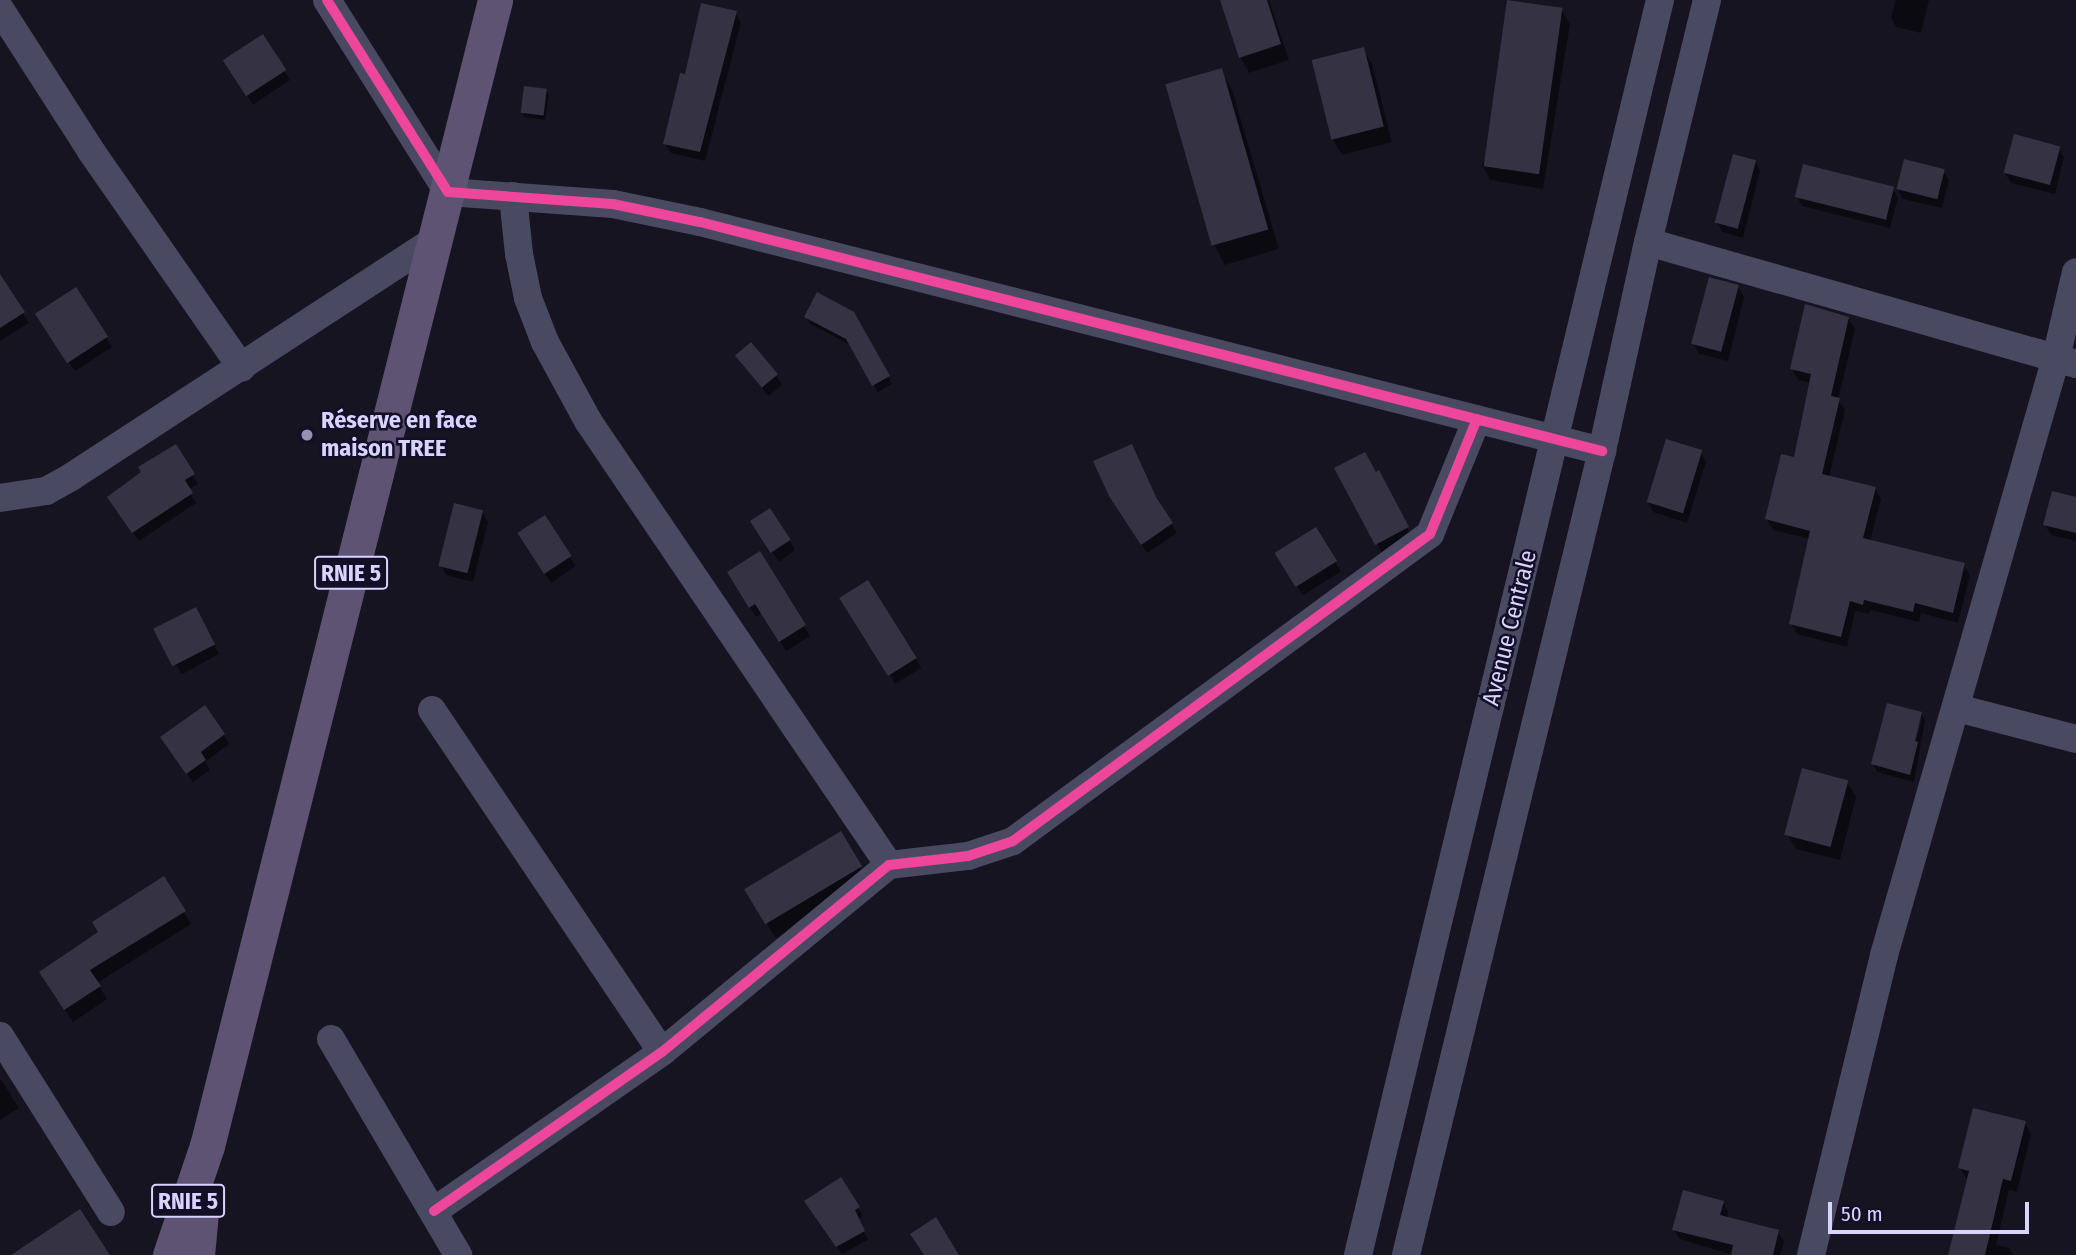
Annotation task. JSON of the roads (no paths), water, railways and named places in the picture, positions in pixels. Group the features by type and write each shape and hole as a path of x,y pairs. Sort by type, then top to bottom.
{"main road":[{"name":"RNIE 5","path":"170,1255 207,1146 495,0"},
{"name":"RNIE 5","path":"197,1255 207,1146"}],"street":[{"path":"327,0 448,192 612,204 700,222 1602,451"},
{"name":"Avenue Centrale","path":"1358,1255 1660,0"},
{"name":"Avenue Centrale","path":"1406,1255 1602,451 1648,242 1707,0"},
{"path":"0,9 91,151 242,368"},
{"path":"513,196 519,254 528,299 545,342 588,421 889,865"},
{"path":"0,498 46,491 72,477 437,238"},
{"path":"1648,242 2066,361"},
{"path":"1811,1255 1884,955 1957,708 2066,361 2076,272"},
{"path":"434,1211 662,1052 889,865 968,856 1013,841 1430,534 1477,419"},
{"path":"1957,708 2076,739"},
{"path":"432,710 662,1052"},
{"path":"0,1036 111,1212"},
{"path":"331,1039 458,1255"}],"place":[{"name":"Réserve en face maison TREE","path":"307,435"}]}
